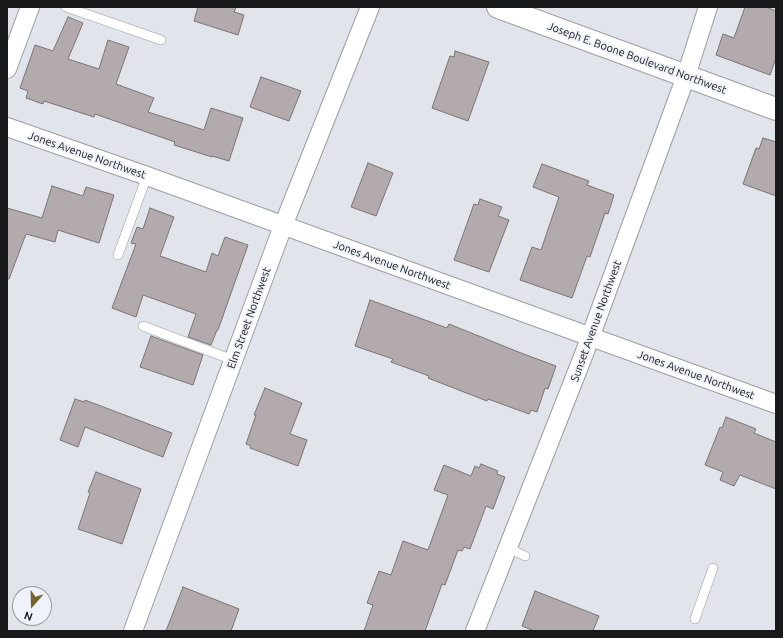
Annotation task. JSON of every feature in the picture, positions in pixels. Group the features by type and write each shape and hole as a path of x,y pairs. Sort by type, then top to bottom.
{"main road":[{"name":"Joseph E. Boone Boulevard Northwest","path":"498,7 776,109"}],"street":[{"path":"7,69 30,7"},
{"name":"Elm Street Northwest","path":"133,631 283,226 370,7"},
{"name":"Sunset Avenue Northwest","path":"475,631 584,354 686,76 708,7"},
{"name":"Jones Avenue Northwest","path":"7,127 147,176 776,404"}],"lane":[{"path":"66,7 161,40"},
{"path":"118,255 147,176"},
{"path":"143,326 233,360"},
{"path":"508,548 525,556"},
{"path":"695,619 713,568"}],"building":[{"path":"198,7 236,7 234,12 244,15 238,35 194,21"},
{"path":"745,7 766,7 776,11 776,58 770,75 716,55 723,34 734,38"},
{"path":"68,17 83,23 68,59 99,69 108,40 129,47 116,84 154,98 148,112 204,130 211,108 243,118 229,161 174,145 175,142 95,114 94,117 44,101 43,104 26,98 28,91 20,88 35,45 53,51"},
{"path":"455,51 489,62 468,121 432,108 450,56 454,57"},
{"path":"261,77 301,91 289,121 250,107"},
{"path":"763,138 776,142 776,196 743,184 756,148 759,149"},
{"path":"368,163 393,173 376,216 351,207"},
{"path":"542,164 589,181 587,185 614,195 608,214 605,213 590,257 587,256 572,298 520,280 532,247 541,250 559,197 533,187"},
{"path":"52,186 83,196 86,187 114,195 99,243 58,230 55,242 26,234 9,279 7,279 7,208 42,218"},
{"path":"480,199 502,207 498,216 509,220 489,272 454,260 474,204 478,205"},
{"path":"150,208 174,217 160,256 206,272 212,253 218,256 225,237 248,245 218,330 211,345 188,337 196,314 143,295 136,317 112,308 136,244 131,243 137,227 143,229"},
{"path":"370,300 447,328 449,324 556,366 548,389 545,388 537,412 531,410 529,414 488,399 487,401 428,378 429,376 391,362 393,359 355,346"},
{"path":"151,336 203,355 193,385 140,367"},
{"path":"265,388 302,403 290,434 307,440 298,466 250,448 251,446 246,444 256,415 254,415"},
{"path":"75,399 84,402 85,400 172,433 163,457 85,427 78,447 60,440"},
{"path":"726,417 756,429 754,433 776,442 776,489 740,475 734,486 720,480 723,472 705,465 720,427 722,428"},
{"path":"481,464 498,471 497,474 505,477 493,509 486,506 470,549 464,547 462,551 458,550 445,585 442,584 425,631 364,631 373,605 367,603 379,571 391,575 403,541 428,550 448,495 434,490 444,465 471,476 475,466 479,468"},
{"path":"96,472 141,489 122,544 78,529 90,493 88,492"},
{"path":"183,587 239,609 231,631 166,631"},
{"path":"535,591 599,616 593,631 534,631 522,626"}]}
